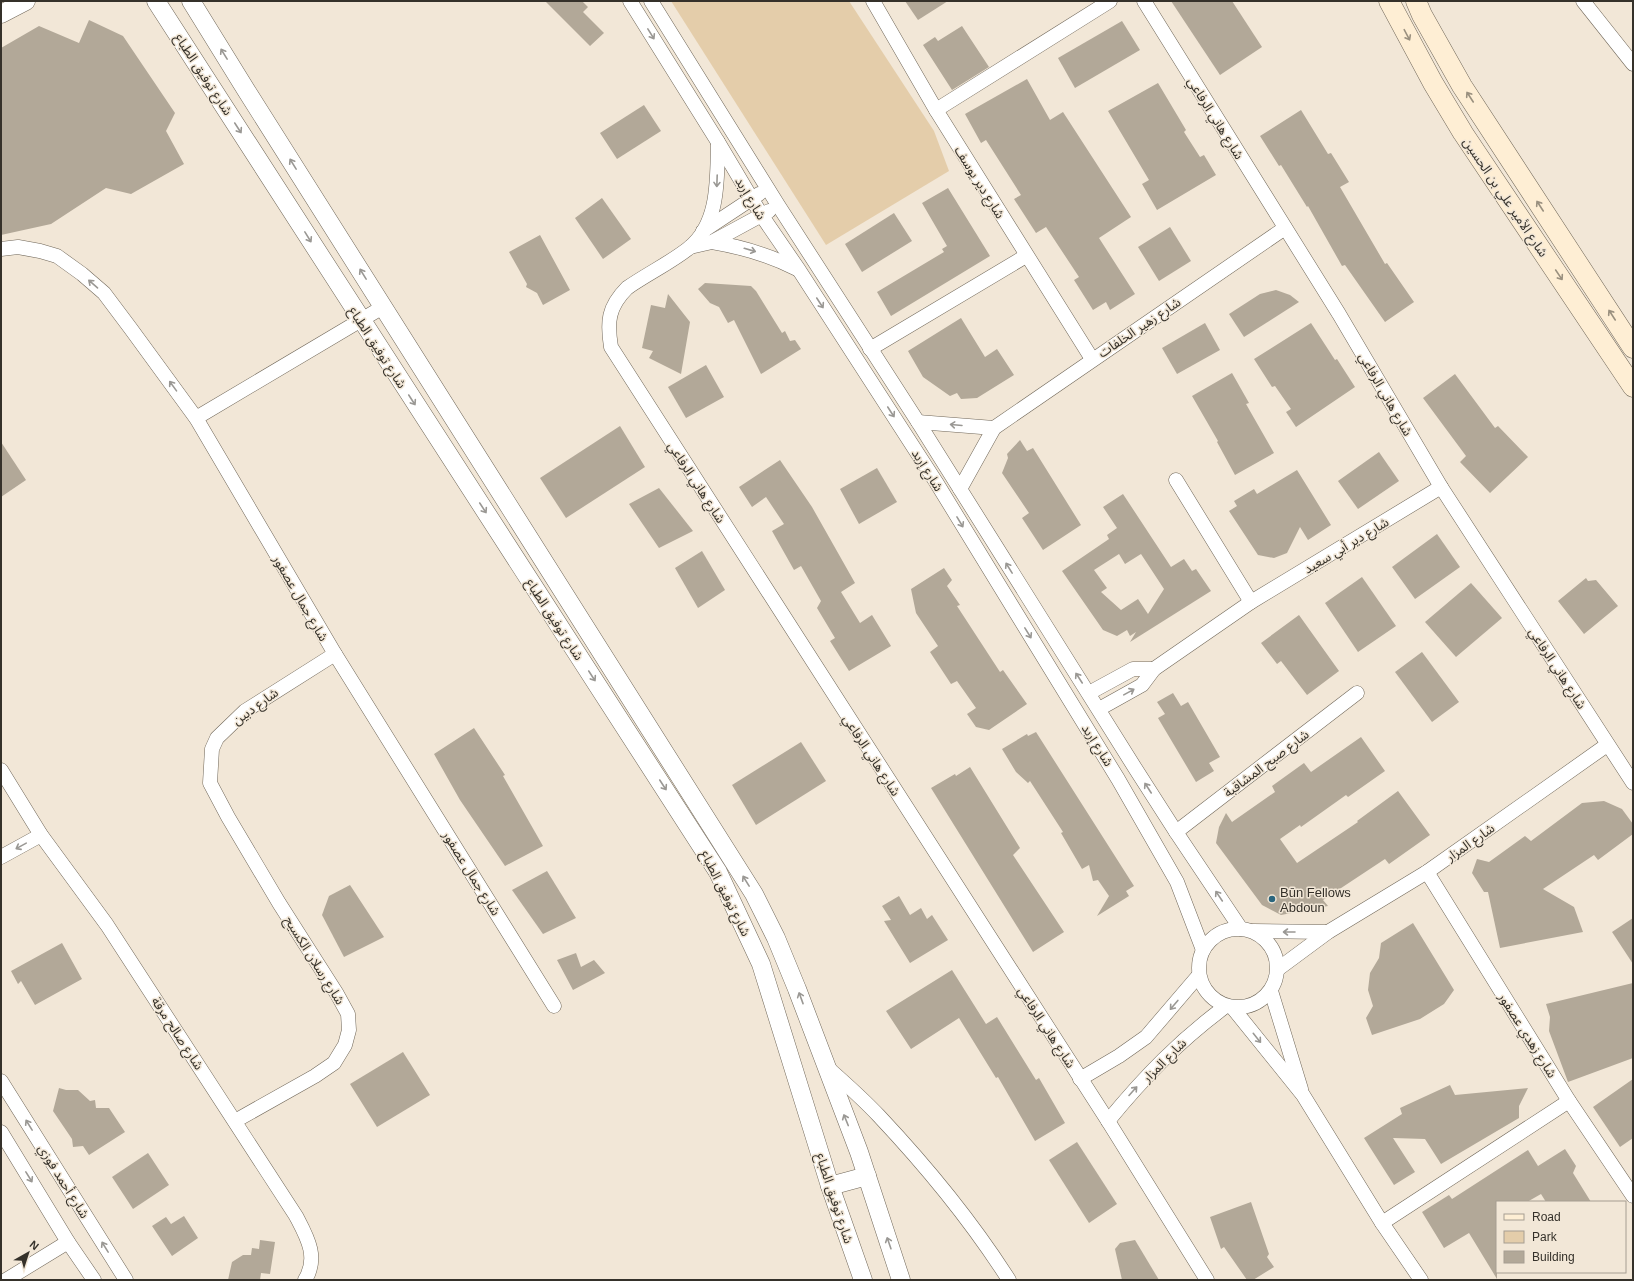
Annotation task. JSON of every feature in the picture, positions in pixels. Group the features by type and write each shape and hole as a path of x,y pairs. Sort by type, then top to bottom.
{"main road":[{"name":"شارع الأمير علي بن الحسين","path":"1389,1 1433,84 1463,133 1633,387"},
{"name":"شارع الأمير علي بن الحسين","path":"1416,1 1422,15 1462,86 1633,348"}],"street":[{"path":"1,14 26,1"},
{"name":"شارع توفيق الطباع","path":"156,1 360,320 718,872 761,964 830,1186 863,1280"},
{"name":"شارع توفيق الطباع","path":"191,1 754,894 776,938 826,1066 867,1176 901,1280"},
{"name":"شارع إربد","path":"630,1 718,142 762,216 799,270 936,482 1118,779 1177,882 1203,950"},
{"name":"شارع إربد","path":"651,1 778,205 918,422 1176,832 1246,930"},
{"name":"شارع دير يوسف","path":"873,1 936,110 1026,256 1092,359"},
{"path":"936,110 1110,1"},
{"name":"شارع هاني الرفاعي","path":"1144,1 1284,228 1339,314 1441,487 1633,783"},
{"path":"1583,1 1633,64"},
{"path":"707,237 716,192 718,142"},
{"name":"شارع هاني الرفاعي","path":"768,189 752,200 707,237 627,288 619,296 608,323 611,347 1108,1121 1208,1280"},
{"name":"شارع هاني الرفاعي","path":"707,237 762,216 778,205"},
{"name":"شارع زهير الخلفات","path":"960,489 994,428 1284,228"},
{"name":"شارع هاني الرفاعي","path":"707,237 771,256 799,270"},
{"name":"شارع جمال عصفور","path":"1,249 18,247 57,256 82,274 104,293 196,418 335,654 554,1006"},
{"path":"870,349 1026,256"},
{"path":"196,418 384,307"},
{"path":"918,422 994,428"},
{"path":"1176,480 1251,602"},
{"name":"شارع دير أبي سعيد","path":"1099,709 1142,685 1154,669 1251,602 1441,487"},
{"name":"شارع دبين","path":"210,783 212,749 217,738 228,726 245,711 335,654"},
{"path":"1089,693 1133,669 1154,669"},
{"name":"شارع صبح المشاقبة","path":"1176,832 1357,693"},
{"name":"شارع المزار","path":"1278,969 1328,932 1427,872 1607,745"},
{"name":"شارع صالح مرقة","path":"1,770 41,835 107,924 236,1121 296,1216 310,1243 312,1264 305,1280"},
{"name":"شارع رسلان الكسيح","path":"210,783 228,817 279,903 337,994 348,1014 349,1030 345,1045 334,1063 315,1076 236,1121"},
{"path":"1,857 41,835"},
{"name":"شارع زهدي عصفور","path":"1427,872 1569,1101 1633,1196"},
{"path":"1328,932 1230,930 1219,934 1209,941 1203,950 1199,962 1199,975 1208,994 1229,1007 1303,1095 1420,1280"},
{"path":"1229,1007 1243,1008 1254,1005 1264,999 1271,991 1276,980 1278,969 1276,957 1270,945 1262,936 1246,930"},
{"path":"1080,1079 1119,1056 1146,1037 1199,975"},
{"path":"1271,991 1303,1095"},
{"name":"شارع المزار","path":"1108,1121 1144,1078 1175,1046 1229,1007"},
{"path":"826,1066 878,1115 927,1171 994,1256 1009,1280"},
{"name":"شارع أحمد فوزي","path":"1,1081 126,1280"},
{"path":"1382,1222 1569,1101"},
{"path":"1,1132 68,1242 94,1280"},
{"path":"830,1186 867,1176"},
{"path":"6,1280 68,1242"}],"green space":[{"path":"671,1 849,1 934,131 949,171 826,245"}],"building":[{"path":"545,1 582,1 588,7 583,12 604,33 590,46"},
{"path":"905,1 948,1 918,20"},
{"path":"1171,1 1232,1 1262,47 1220,75"},
{"path":"89,20 123,36 175,113 166,131 184,164 131,194 106,188 51,224 1,235 1,48 39,26 79,43"},
{"path":"1122,21 1140,50 1075,88 1058,58"},
{"path":"962,26 989,67 952,90 923,45 935,37 938,41"},
{"path":"1027,79 1050,120 1063,112 1131,217 1099,238 1135,294 1110,310 1106,302 1093,310 1074,280 1079,277 1046,227 1036,233 1014,199 1021,195 986,140 981,143 965,114"},
{"path":"1158,83 1186,130 1184,132 1200,157 1204,155 1216,175 1157,210 1142,184 1149,180 1108,111"},
{"path":"644,105 661,131 617,159 600,133"},
{"path":"1301,110 1328,154 1331,153 1349,182 1340,187 1385,264 1387,263 1414,302 1385,322 1345,265 1342,266 1308,206 1307,207 1281,165 1279,166 1260,136"},
{"path":"948,188 990,256 891,316 877,292 944,252 942,249 947,246 922,203"},
{"path":"602,198 631,239 603,259 575,218"},
{"path":"894,213 912,241 862,272 845,244"},
{"path":"1170,227 1191,261 1159,281 1138,247"},
{"path":"540,235 570,290 543,305 537,293 526,287 527,284 509,252"},
{"path":"705,283 751,286 756,291 782,333 785,331 790,341 795,340 801,349 761,374 734,320 728,323 719,307 710,303 698,289"},
{"path":"1276,290 1290,295 1299,302 1244,337 1229,314 1260,294"},
{"path":"668,294 690,322 681,374 649,358 653,351 642,348 651,305 665,308"},
{"path":"961,318 985,357 997,349 1014,375 977,398 961,399 957,393 950,396 923,377 908,351"},
{"path":"1205,323 1220,350 1177,374 1162,348"},
{"path":"1311,323 1355,387 1296,427 1286,412 1291,409 1275,386 1272,387 1254,359"},
{"path":"706,365 724,397 686,418 668,387"},
{"path":"1232,373 1249,403 1246,404 1274,453 1235,475 1217,442 1218,441 1192,396"},
{"path":"1455,374 1495,428 1498,426 1528,457 1490,493 1460,462 1466,456 1423,398"},
{"path":"620,426 645,467 566,518 540,478"},
{"path":"1020,440 1027,451 1033,448 1081,525 1043,550 1022,518 1029,513 1002,473 1008,458 1007,454"},
{"path":"1,442 26,480 1,497"},
{"path":"1379,452 1399,481 1358,509 1338,481"},
{"path":"780,460 812,507 855,583 841,592 860,623 872,615 891,646 849,671 830,641 835,638 817,608 821,601 801,566 794,570 772,531 784,524 766,497 752,507 739,487"},
{"path":"877,468 897,502 859,524 840,489"},
{"path":"1297,470 1331,525 1308,540 1300,527 1287,553 1274,558 1258,555 1229,511 1237,506 1234,501 1254,489 1257,494"},
{"path":"659,488 693,531 659,548 629,504"},
{"path":"1123,494 1171,567 1184,559 1192,571 1196,569 1211,591 1130,642 1136,632 1130,636 1127,630 1117,636 1103,630 1062,571 1109,539 1107,535 1117,528 1103,507","holes":["1119,554 1125,564 1141,554 1164,589 1148,614 1138,599 1121,610 1101,592 1107,588 1094,570"]},
{"path":"1437,534 1460,567 1415,599 1392,567"},
{"path":"702,551 725,590 698,608 675,568"},
{"path":"944,568 952,580 947,586 960,605 957,606 1000,672 1003,670 1027,704 989,730 976,727 967,714 976,708 957,681 951,684 930,652 938,646 916,613 911,589"},
{"path":"1362,577 1396,626 1358,652 1325,603"},
{"path":"1586,578 1588,581 1596,580 1618,606 1584,634 1558,601"},
{"path":"1471,583 1502,618 1456,657 1425,622"},
{"path":"1299,615 1339,671 1307,695 1281,661 1277,664 1261,643"},
{"path":"1422,652 1459,702 1432,722 1395,672"},
{"path":"1173,693 1181,706 1188,702 1220,757 1209,763 1214,771 1196,782 1158,718 1165,714 1157,702"},
{"path":"474,728 505,775 503,776 543,846 505,866 460,800 434,754"},
{"path":"1036,732 1134,886 1126,891 1129,896 1097,916 1109,896 1098,880 1093,881 1089,865 1082,869 1061,833 1063,832 1030,781 1028,783 1016,772 1002,749 1027,734 1028,736"},
{"path":"1361,737 1385,771 1348,797 1346,795 1301,827 1300,825 1280,839 1297,863 1358,822 1357,821 1398,791 1430,835 1389,864 1385,859 1323,900 1328,906 1281,915 1262,905 1216,843 1219,827 1226,813 1232,822 1275,792 1272,786 1304,763 1311,772"},
{"path":"801,742 826,781 756,825 732,785"},
{"path":"970,767 1020,848 1013,855 1064,932 1033,952 931,788 955,774 956,776"},
{"path":"1604,801 1622,809 1633,824 1633,834 1598,860 1594,855 1543,889 1574,907 1583,932 1500,948 1488,892 1484,892 1472,873 1477,859 1489,862 1525,836 1531,841 1582,803"},
{"path":"547,871 576,918 543,934 512,890"},
{"path":"350,885 384,937 344,957 322,915 329,896"},
{"path":"899,896 910,915 921,908 927,919 932,915 948,940 910,963 884,921 891,920 882,906"},
{"path":"1633,918 1633,964 1612,932"},
{"path":"1413,923 1454,990 1444,1004 1420,1019 1372,1035 1366,1018 1373,1006 1368,990 1370,973 1379,958 1381,943"},
{"path":"62,943 82,979 35,1005 21,981 18,984 11,971"},
{"path":"576,953 581,967 594,960 605,973 573,990 557,960"},
{"path":"952,970 986,1024 997,1017 1036,1080 1039,1078 1065,1123 1035,1141 998,1077 996,1078 959,1018 911,1049 886,1011"},
{"path":"1633,983 1633,1058 1568,1082 1549,1031 1550,1017 1546,1004"},
{"path":"403,1052 430,1095 377,1127 350,1084"},
{"path":"1633,1079 1633,1138 1620,1147 1593,1107"},
{"path":"1450,1085 1455,1095 1528,1088 1519,1106 1519,1118 1441,1164 1425,1139 1393,1138 1415,1172 1394,1185 1364,1138 1402,1114 1400,1108"},
{"path":"59,1088 66,1090 78,1090 90,1101 95,1100 96,1108 109,1108 125,1132 89,1155 83,1146 73,1147 72,1139 53,1111"},
{"path":"1077,1142 1117,1204 1089,1223 1049,1160"},
{"path":"1565,1149 1576,1166 1573,1173 1590,1201 1545,1201 1541,1194 1529,1201 1496,1201 1497,1279 1469,1233 1444,1248 1422,1212 1449,1195 1452,1199 1528,1150 1538,1166"},
{"path":"148,1153 169,1185 133,1209 112,1177"},
{"path":"1251,1202 1269,1254 1267,1257 1274,1267 1253,1280 1247,1280 1224,1247 1221,1249 1210,1217"},
{"path":"184,1216 198,1238 172,1256 152,1226 166,1217 171,1224"},
{"path":"260,1240 275,1242 270,1274 261,1273 260,1280 228,1280 232,1262 243,1255 251,1255 252,1248 259,1249"},
{"path":"1135,1240 1159,1280 1122,1280 1115,1249 1120,1243"}],"place":[{"name":"Būn Fellows Abdoun","path":"1272,899"}]}
